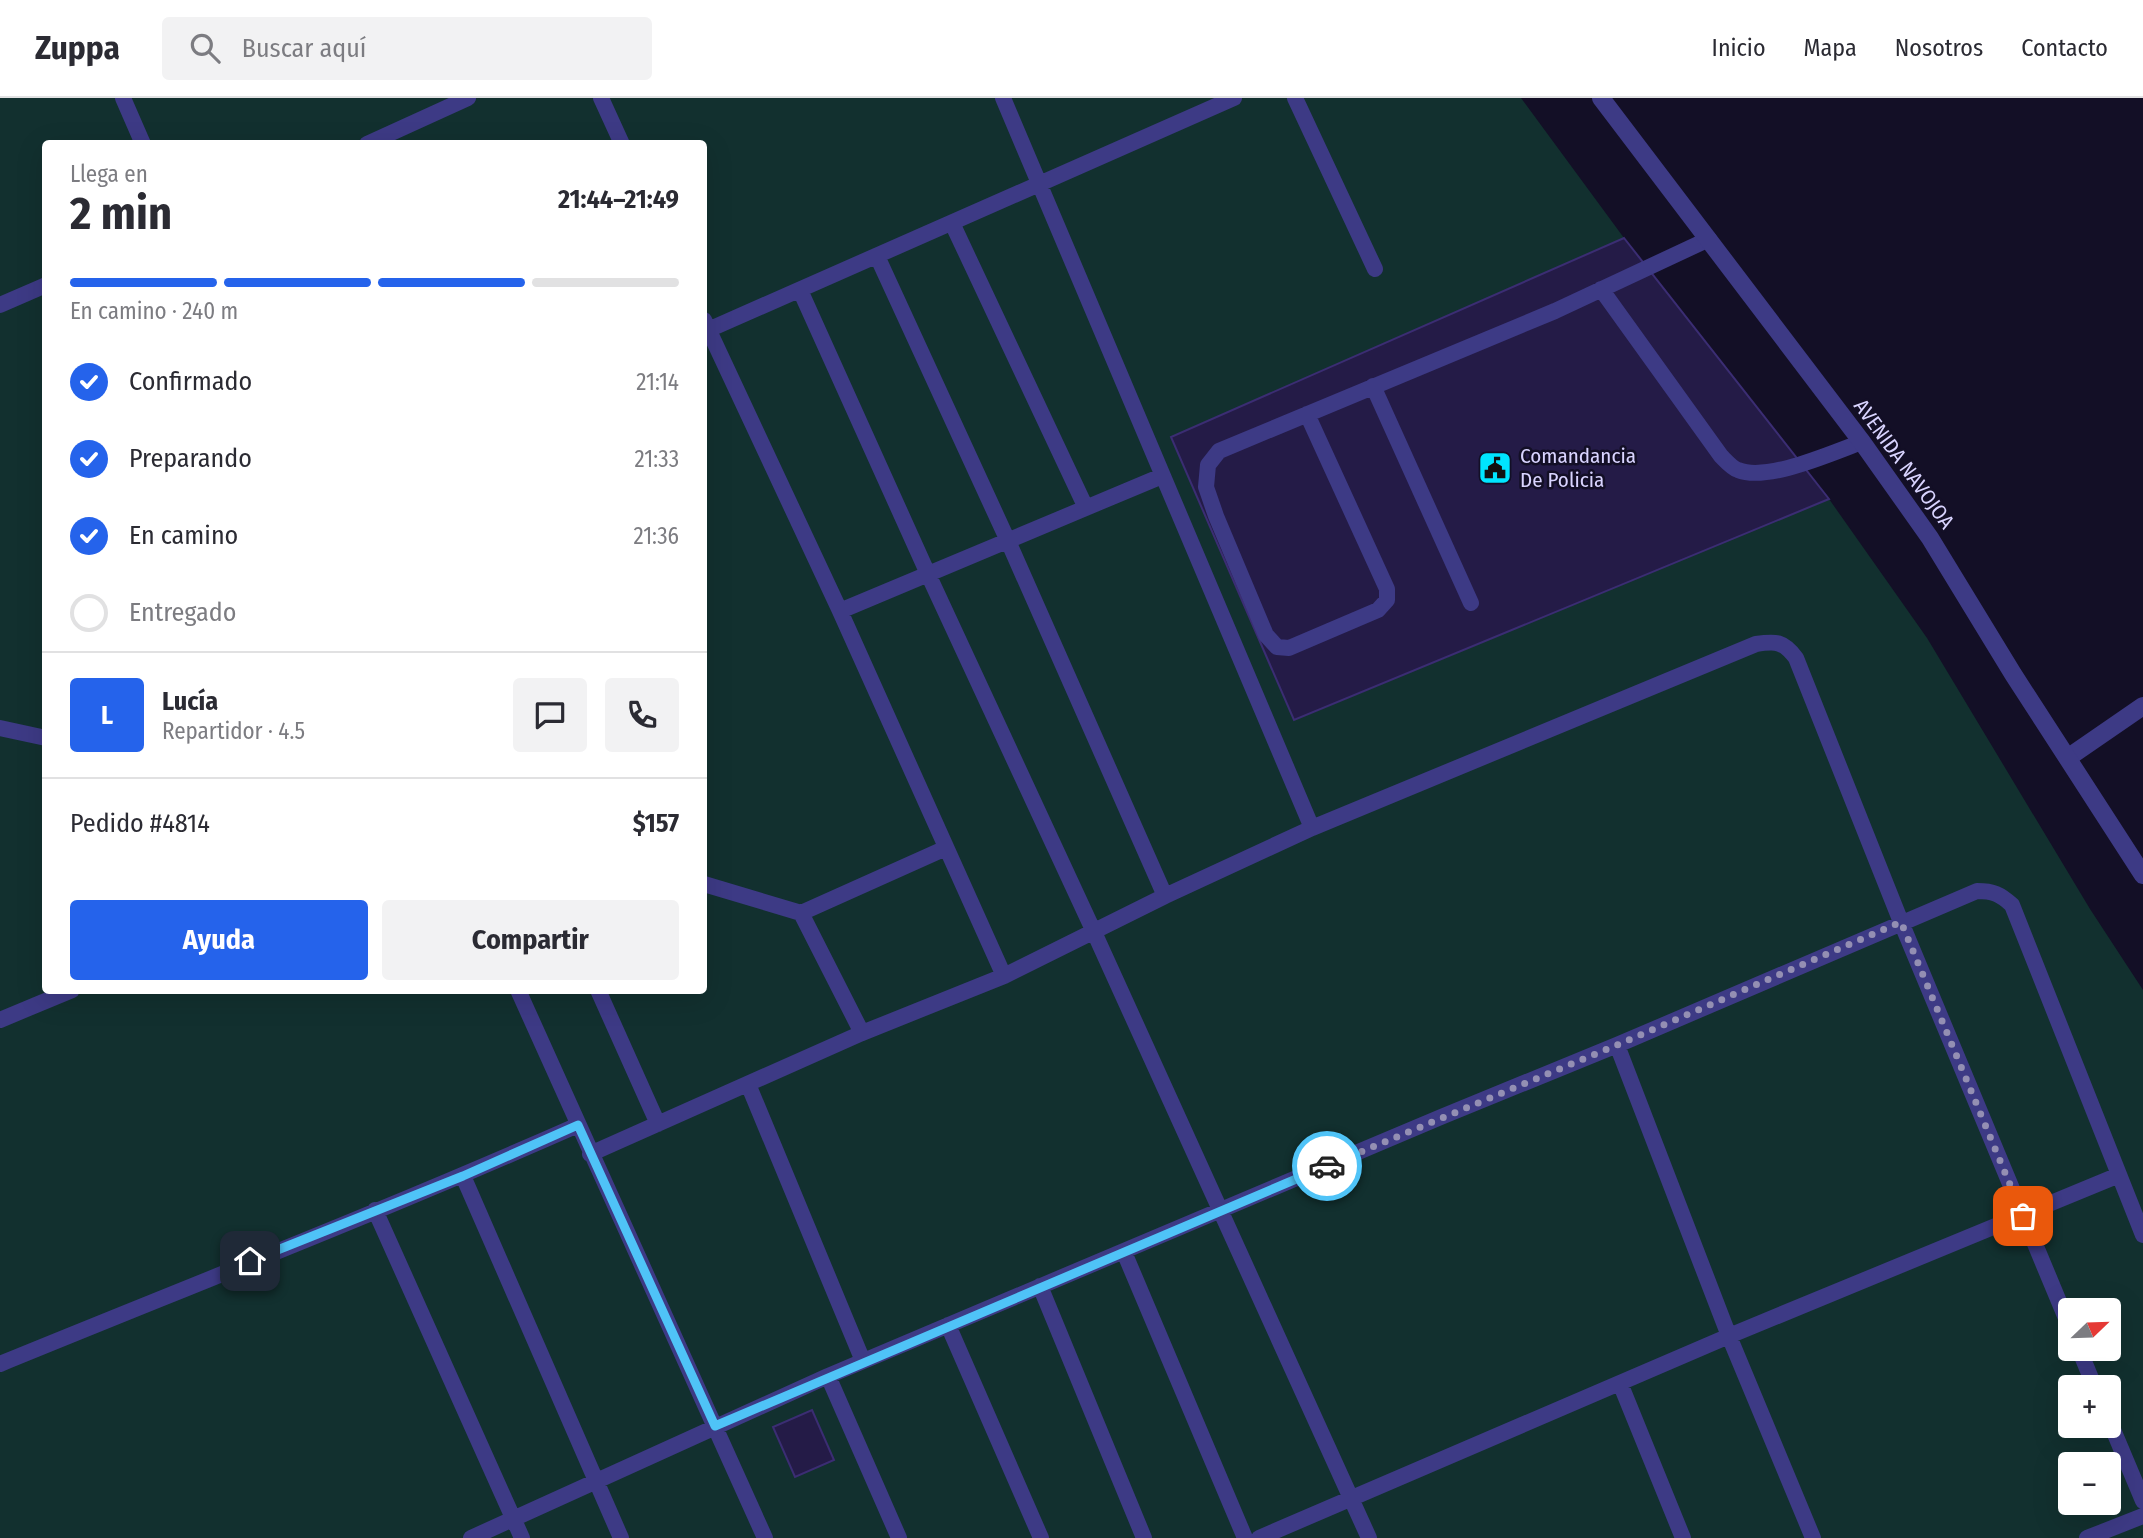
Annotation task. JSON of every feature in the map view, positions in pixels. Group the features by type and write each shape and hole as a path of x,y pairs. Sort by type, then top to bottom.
{"street":[{"name":"AVENIDA NAVOJOA","path":"1601,98 1862,442 1930,538 2013,674 2143,875"},
{"path":"2068,757 2143,706"}],"lane":[{"path":"123,98 141,140"},
{"path":"376,140 468,98"},
{"path":"601,98 620,140"},
{"path":"1003,98 1312,828"},
{"path":"707,325 800,290 1234,98"},
{"path":"1295,98 1375,269"},
{"path":"952,223 1086,508"},
{"path":"1307,414 1387,589 1387,600 1378,610 1365,616 1289,648 1277,647 1266,635 1206,487 1208,465 1219,451 1601,289 1709,239"},
{"path":"877,256 1008,541 1165,896"},
{"path":"0,305 42,287"},
{"path":"1601,289 1721,456 1735,470 1752,474 1770,473 1862,442"},
{"path":"800,290 1369,1538"},
{"path":"707,327 840,611 1004,976"},
{"path":"1373,386 1471,603"},
{"path":"840,611 1162,476"},
{"path":"590,1154 862,1033 1004,976 1165,896 1312,828 1756,644 1774,641 1788,647 1796,658 1901,922 2058,1299"},
{"path":"0,727 42,737"},
{"path":"707,885 801,913 946,848"},
{"path":"471,1538 828,1376 1977,891 1992,891 2012,905 2143,1235"},
{"path":"801,913 862,1033"},
{"path":"0,1020 62,994"},
{"path":"520,994 765,1538"},
{"path":"600,994 658,1124"},
{"path":"1617,1045 1729,1336 1813,1538"},
{"path":"748,1084 863,1361"},
{"path":"0,1364 463,1176 578,1125"},
{"path":"1259,1538 1729,1336 2119,1175"},
{"path":"463,1176 621,1538"},
{"path":"375,1210 522,1538"},
{"path":"1124,1252 1245,1538"},
{"path":"1040,1286 1144,1538"},
{"path":"948,1325 1041,1538"},
{"path":"828,1376 900,1538"},
{"path":"1620,1383 1683,1538"},
{"path":"2117,1438 2143,1501"},
{"path":"2087,1538 2143,1516"}],"green space":[{"path":"0,98 1521,98 1624,238 1171,437 1295,720 1829,499 1927,638 2090,909 2143,990 2143,1538 0,1538"}],"building":[{"name":"Comandancia De Policia","path":"1624,238 1829,499 1294,720 1171,437"},
{"path":"812,1410 834,1460 795,1477 773,1427"}],"way so far":[{"path":"1327,1166 1901,922 2023,1216"}],"place":[{"name":"Comandancia De Policia","path":"1495,468"}],"route":[{"path":"250,1261 463,1176 578,1125 715,1426 1327,1166"}]}
